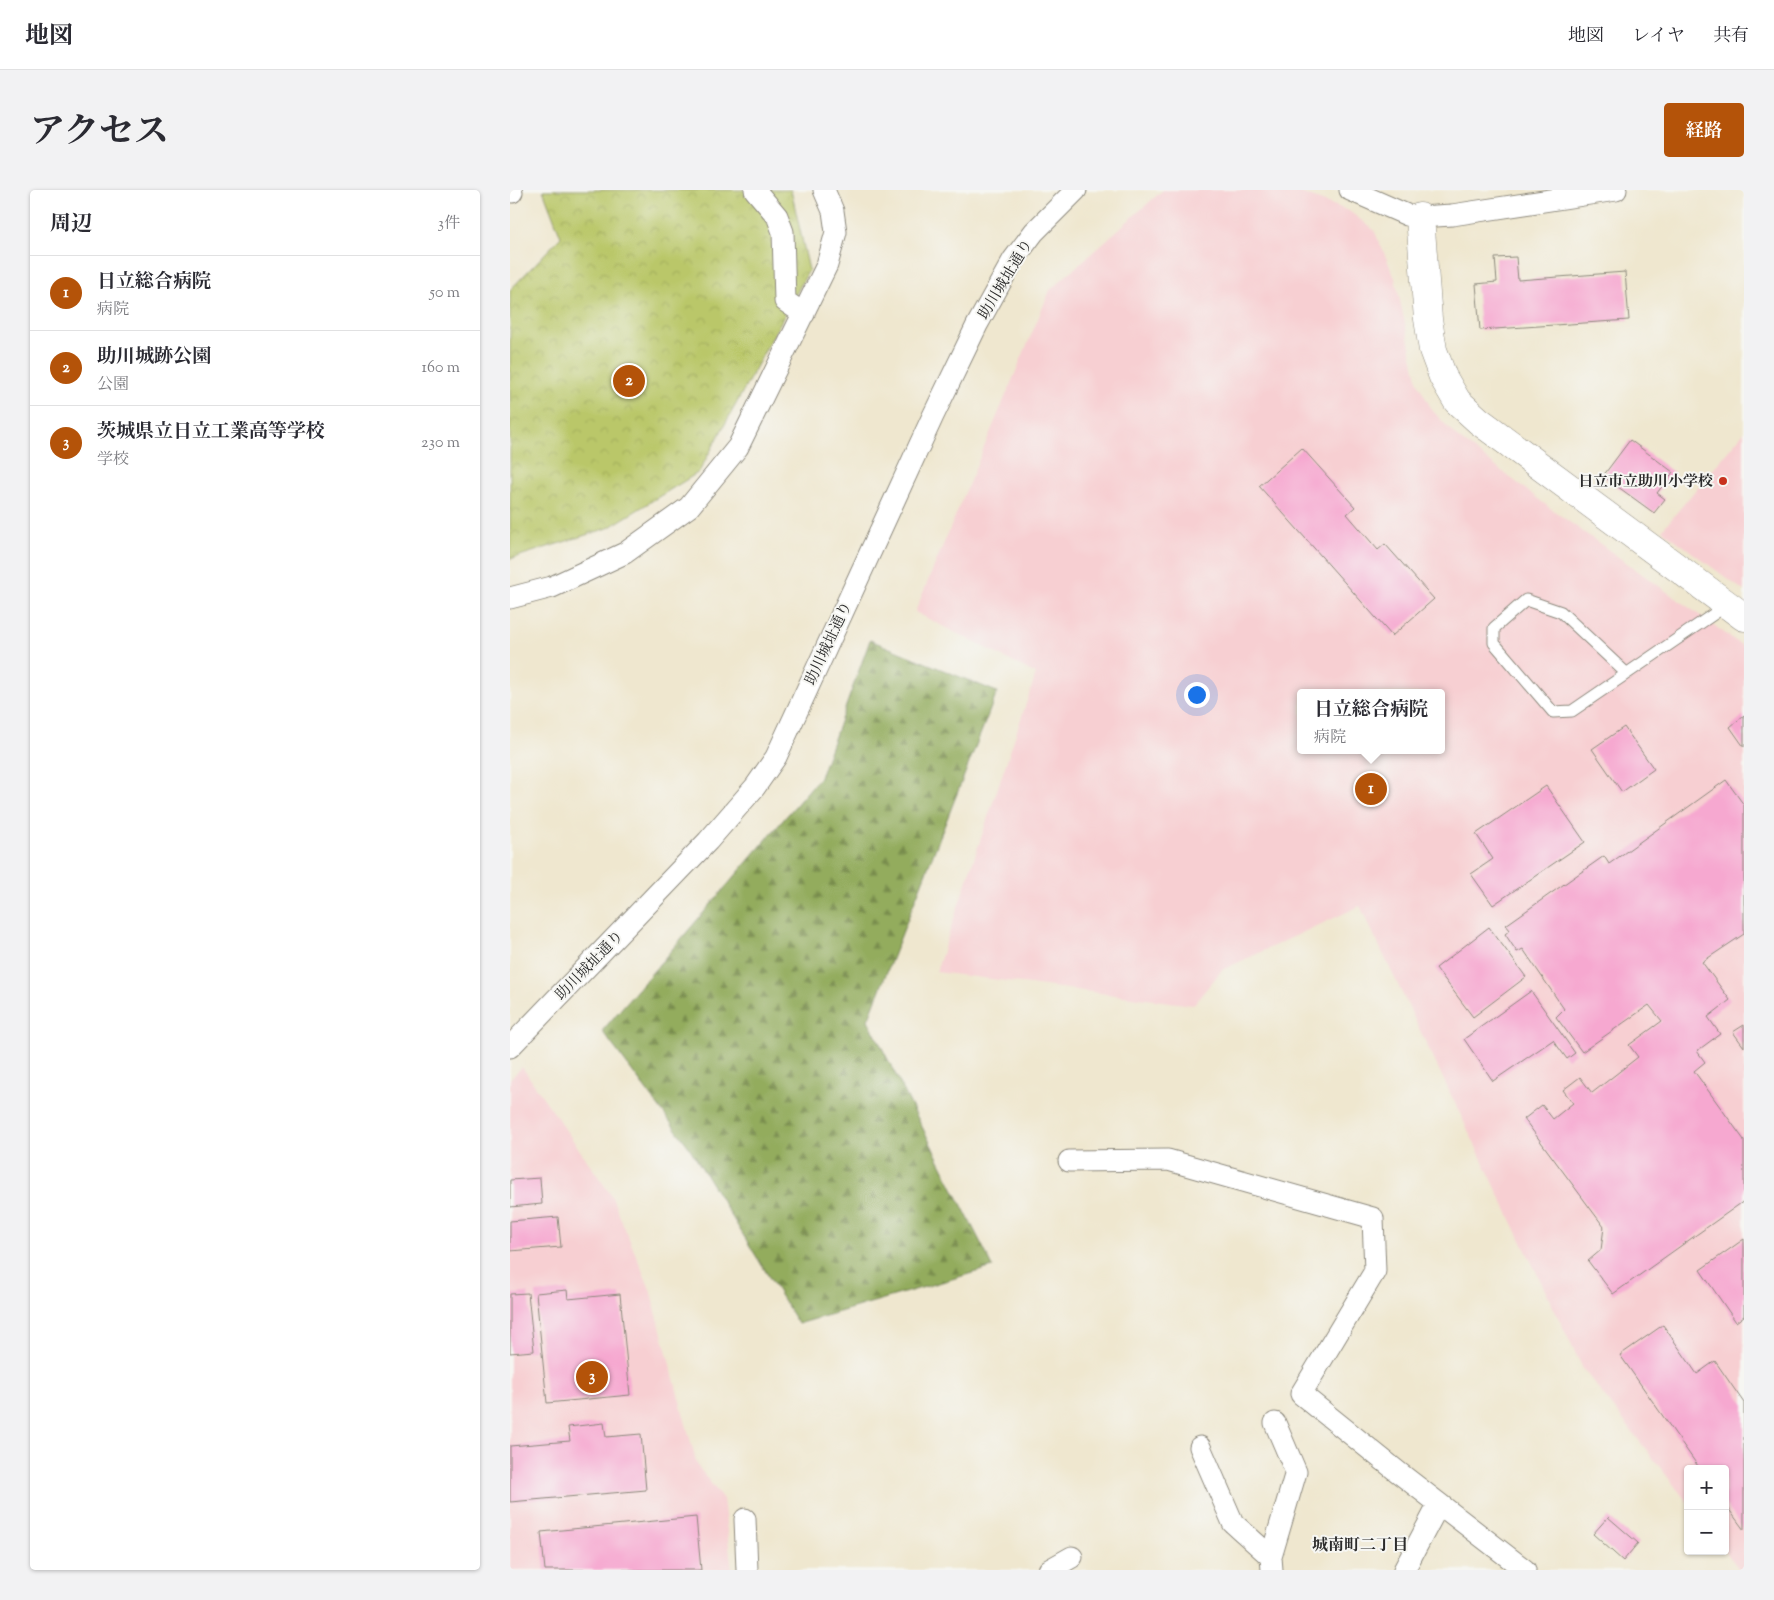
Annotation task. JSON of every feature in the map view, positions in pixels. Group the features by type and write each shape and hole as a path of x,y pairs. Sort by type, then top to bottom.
{"street":[{"path":"755,190 777,216 783,232 785,301 804,314"},
{"path":"510,598 552,587 625,552 689,507 738,447 827,265 836,232 833,211 824,190"},
{"name":"助川城址通り","path":"510,1047 708,841 755,787 776,757 933,416 977,326 1013,260 1034,232 1076,190"},
{"path":"1350,190 1407,215 1420,217 1452,215 1616,190"},
{"path":"1420,217 1428,319 1433,350 1443,377 1457,402 1479,421 1735,611"},
{"path":"1069,1161 1168,1160 1373,1218 1375,1272 1301,1394 1525,1570"},
{"path":"1271,1564 1296,1472 1275,1422"},
{"path":"1200,1447 1233,1523 1271,1564"},
{"path":"1404,1570 1439,1504"},
{"path":"745,1519 747,1570"},
{"path":"1049,1570 1072,1557"}],"lane":[{"path":"1626,674 1561,612 1526,600 1494,628 1494,643 1553,712 1572,711 1626,674 1735,611"}],"shaded area":[{"path":"1163,190 1293,190 1349,211 1374,230 1395,278 1418,383 1432,410 1457,437 1550,508 1744,647 1744,1570 1740,1570 1728,1555 1729,1465 1684,1465 1684,1498 1583,1369 1360,906 1222,970 1193,1005 936,972 1036,674 915,612 1050,290"},
{"name":"日立市立助川小学校","path":"1744,432 1744,591 1662,530"},
{"path":"522,1067 611,1195 650,1289 697,1465 723,1499 732,1570 510,1570 510,1079"}],"green space":[{"path":"543,190 791,190 809,270 699,472 608,528 510,559 510,290 561,237"},
{"path":"870,640 997,692 868,1020 993,1267 798,1324 689,1147 602,1031 820,777"}],"building":[{"path":"1516,257 1518,280 1625,272 1629,320 1480,330 1476,284 1497,282 1495,258"},
{"path":"1630,440 1673,472 1657,493 1665,499 1654,513 1603,476"},
{"path":"1302,448 1355,507 1347,514 1378,550 1385,544 1434,599 1392,636 1259,486"},
{"path":"1744,715 1744,747 1730,727"},
{"path":"1624,727 1654,769 1622,792 1592,749"},
{"path":"1726,780 1744,805 1744,934 1702,962 1730,1000 1708,1017 1720,1034 1697,1051 1705,1062 1694,1071 1744,1140 1744,1201 1613,1294 1588,1261 1601,1250 1604,1227 1524,1119 1542,1105 1553,1119 1573,1103 1563,1090 1580,1077 1592,1093 1638,1057 1629,1045 1662,1021 1649,1005 1582,1052 1556,1017 1564,1009 1523,949 1517,952 1505,934 1510,930 1506,925 1604,856 1609,864"},
{"path":"1546,786 1585,842 1493,905 1471,874 1493,859 1476,834"},
{"path":"1489,927 1526,977 1473,1017 1436,968"},
{"path":"1531,991 1575,1053 1567,1059 1553,1040 1493,1081 1464,1039"},
{"path":"1744,1025 1744,1047 1733,1032"},
{"path":"540,1178 542,1204 510,1207 510,1180"},
{"path":"558,1217 561,1247 510,1251 510,1221"},
{"path":"1744,1239 1744,1316 1736,1322 1700,1270"},
{"path":"567,1290 568,1299 620,1294 630,1395 547,1403 536,1293"},
{"path":"528,1293 534,1351 510,1353 510,1294"},
{"path":"1663,1325 1697,1374 1715,1361 1744,1403 1744,1530 1729,1509 1729,1465 1697,1465 1620,1355"},
{"path":"604,1423 606,1437 641,1434 646,1490 510,1502 510,1446 570,1441 568,1427"},
{"path":"696,1517 701,1570 545,1570 541,1532"},
{"path":"1608,1517 1638,1543 1623,1561 1593,1534"}],"place":[{"name":"助川城跡公園","path":"629,381"},
{"name":"日立市立助川小学校","path":"1723,481"},
{"name":"日立総合病院","path":"1371,789"},
{"name":"茨城県立日立工業高等学校","path":"592,1377"}],"district":[{"name":"城南町二丁目","path":"1360,1544"}]}
